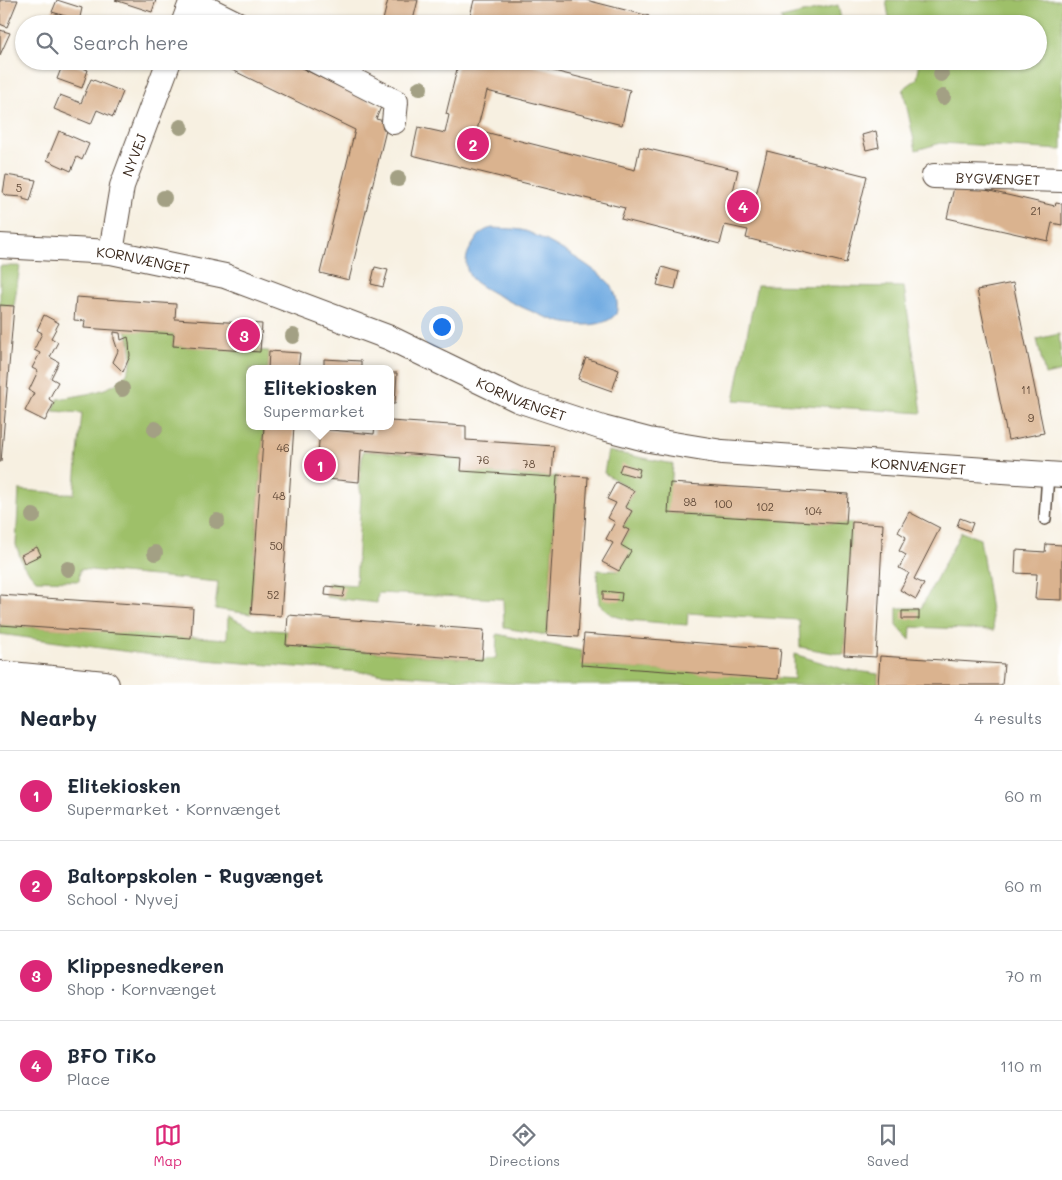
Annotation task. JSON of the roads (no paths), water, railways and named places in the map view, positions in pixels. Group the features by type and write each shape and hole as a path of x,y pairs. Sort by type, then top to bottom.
{"street":[{"path":"187,15 192,1 220,15"},
{"name":"NYVEJ","path":"111,252 122,186 166,70"},
{"path":"334,70 396,102 394,122"},
{"name":"BYGVÆNGET","path":"934,176 1062,180"},
{"name":"KORNVÆNGET","path":"0,246 111,252 226,276 390,338 518,400 603,428 649,440 722,452 1055,474"},
{"path":"0,675 105,685"}],"lane":[{"path":"1045,519 1055,474"}],"water":[{"path":"493,228 515,229 528,232 559,248 594,270 612,287 617,303 616,314 600,323 579,325 566,323 517,305 478,284 469,275 466,266 467,257 470,248 479,236 484,231"}],"place":[{"name":"Baltorpskolen - Rugvænget","path":"473,144"},
{"name":"BFO TiKo","path":"743,206"},
{"name":"Klippesnedkeren","path":"244,335"},
{"name":"Elitekiosken","path":"320,465"}]}
